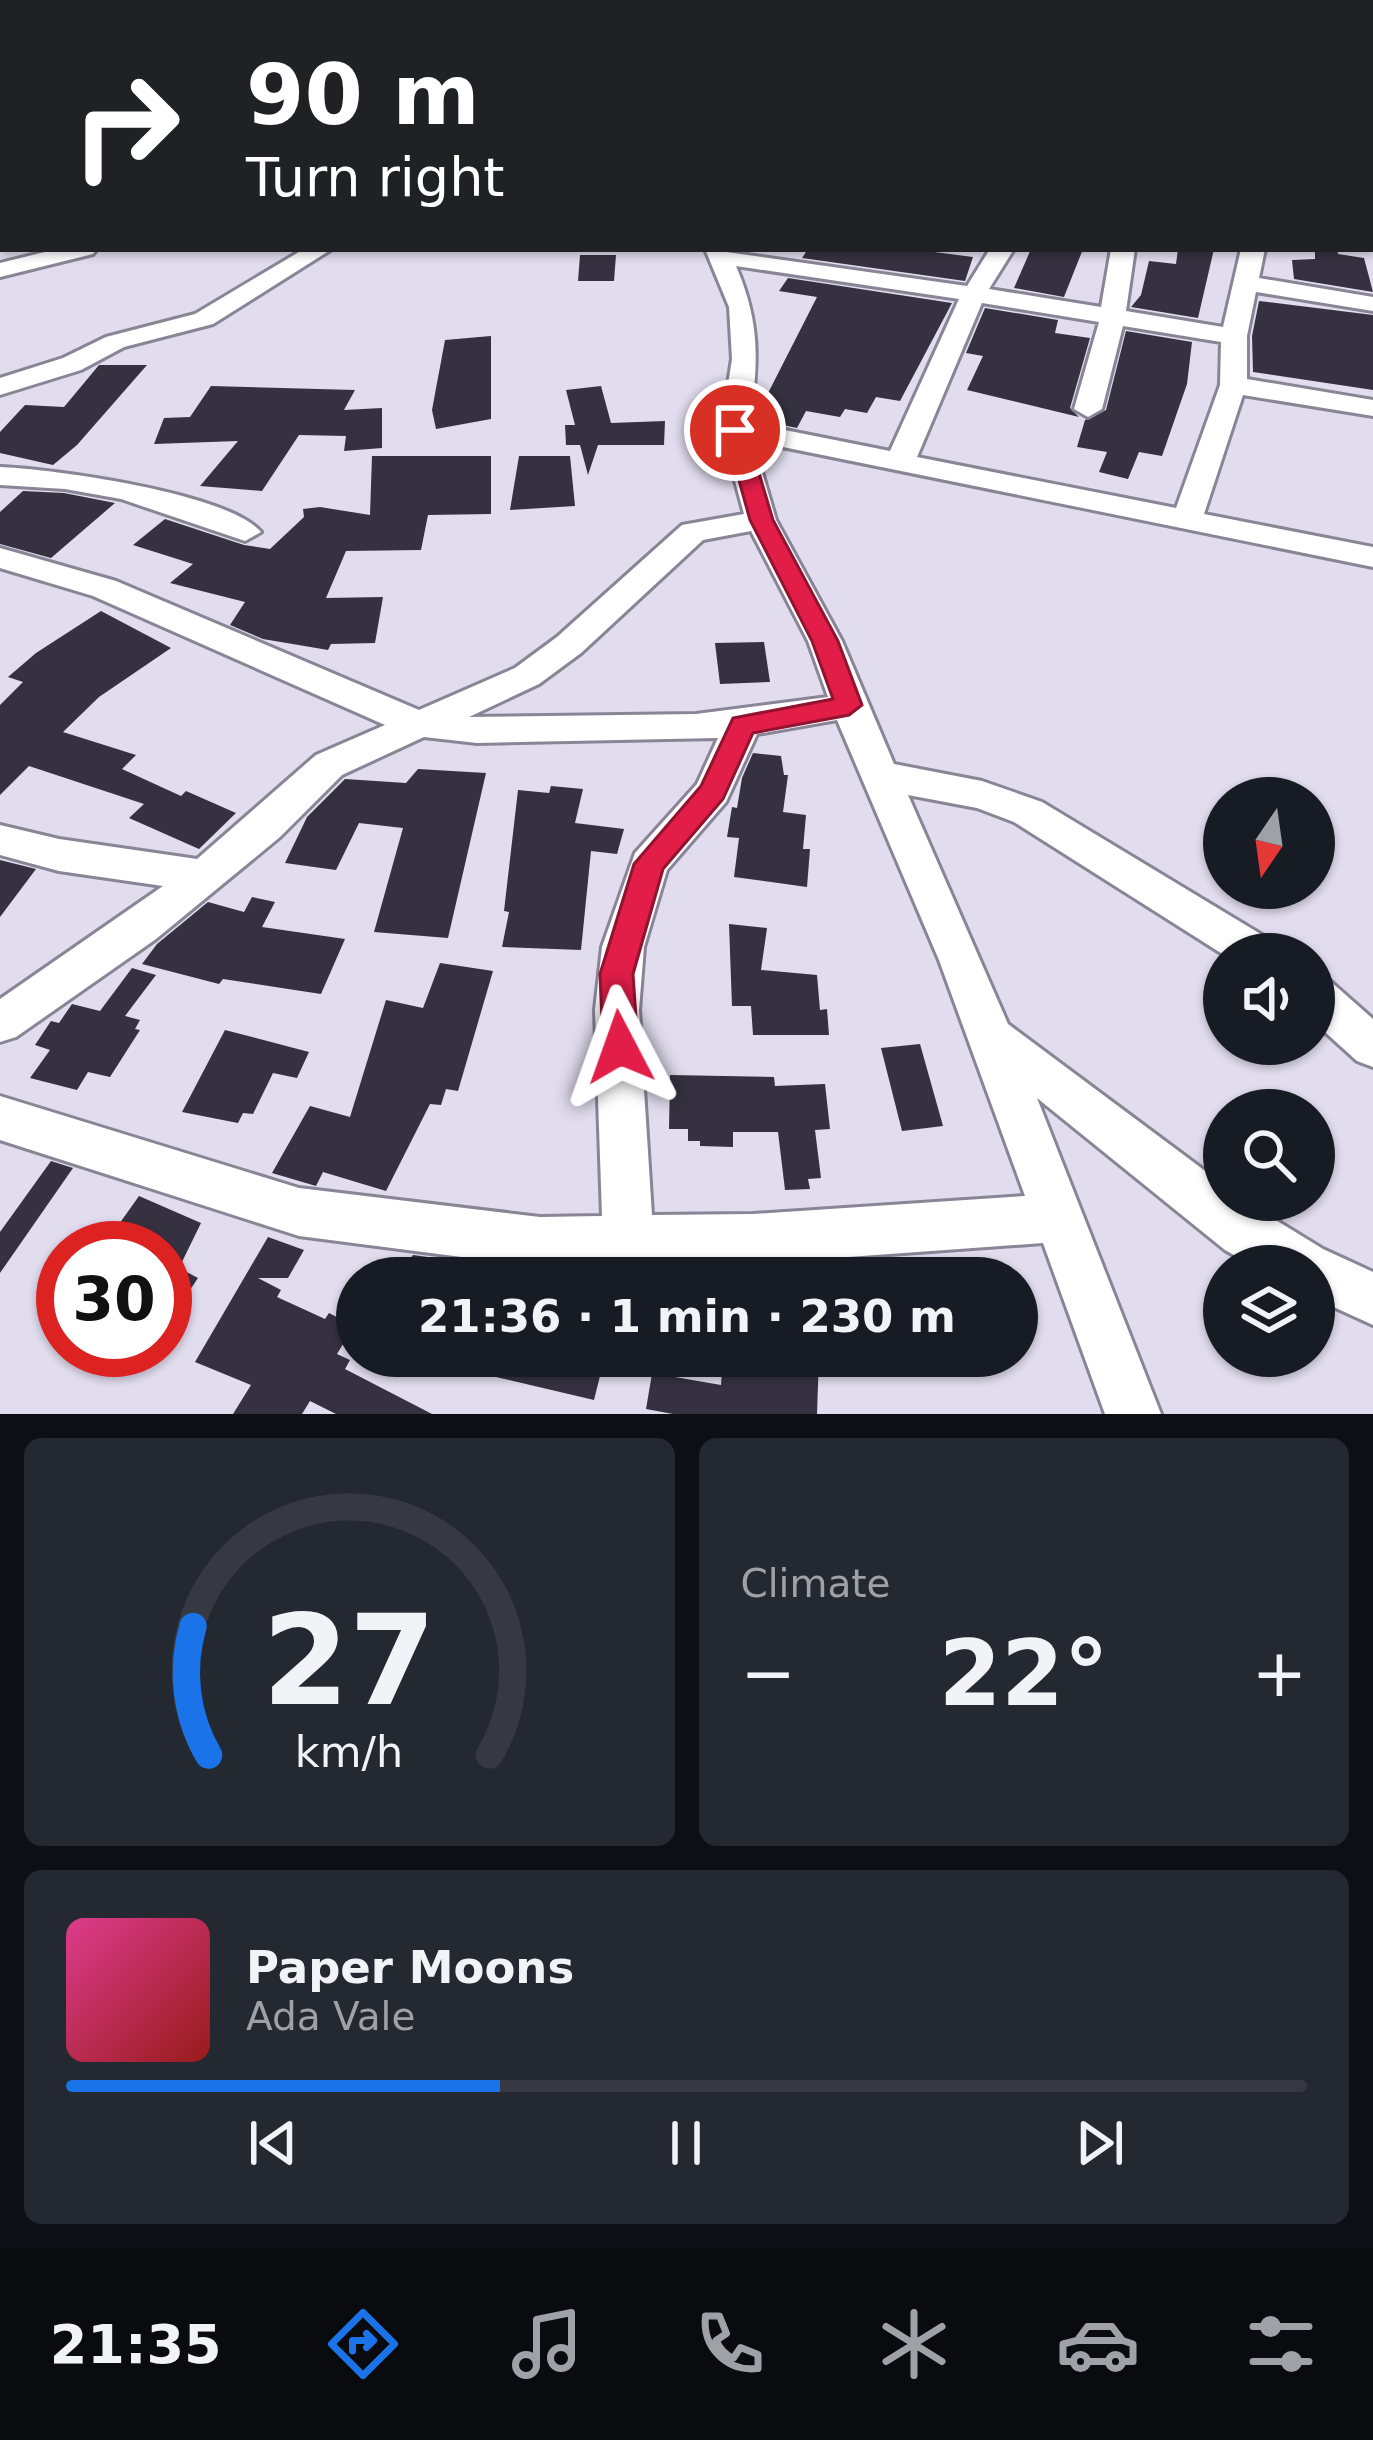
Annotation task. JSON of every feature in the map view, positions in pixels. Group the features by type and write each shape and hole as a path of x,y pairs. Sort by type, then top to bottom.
{"street":[{"path":"0,269 72,252"},
{"path":"0,387 72,364 115,342 204,319 315,252"},
{"path":"901,460 974,294 1001,252"},
{"path":"1088,409 1112,320 1123,252"},
{"path":"1188,517 1233,385 1234,336 1252,252"},
{"path":"1133,1414 961,960 825,641 761,520 735,430 745,359 741,307 721,254 1234,336"},
{"path":"1248,284 1373,304"},
{"path":"1233,385 1373,408"},
{"path":"735,430 1373,557"},
{"path":"0,476 98,482 144,492 245,532"},
{"path":"0,1023 141,927 266,826 329,765 527,676 569,645 693,532 761,520"},
{"path":"0,558 91,584 418,724 622,731 743,725 849,705"},
{"path":"628,1243 616,1010 622,947 649,864 712,792 743,725"},
{"path":"879,775 982,795 1028,812 1223,933"},
{"path":"0,840 59,855 203,876"},
{"path":"1335,1013 1373,1047"},
{"path":"989,1037 1266,1245"},
{"path":"0,1118 299,1212 540,1241 753,1239 1055,1218"},
{"path":"1335,1281 1373,1299"}],"building":[{"path":"806,252 934,252 973,257 965,281 802,258"},
{"path":"1030,252 1082,252 1064,297 1014,288"},
{"path":"1178,252 1213,252 1198,318 1131,307 1141,295 1149,261 1176,264"},
{"path":"1315,252 1364,258 1373,292 1294,279 1292,260 1315,259"},
{"path":"580,255 616,255 614,281 578,281"},
{"path":"788,278 952,303 900,401 876,397 867,413 845,409 840,417 806,411 797,428 769,422 778,405 763,403 817,297 779,291"},
{"path":"1259,301 1373,315 1373,390 1253,372 1252,336"},
{"path":"985,308 1058,320 1055,333 1090,338 1070,408 1079,417 967,390 983,356 966,353"},
{"path":"1126,331 1192,342 1187,384 1162,456 1139,452 1128,479 1099,472 1107,452 1077,447 1085,420 1106,410"},
{"path":"491,336 491,419 436,429 432,410 445,340"},
{"path":"99,365 147,365 77,445 53,465 0,453 0,432 25,405 64,407"},
{"path":"211,386 355,390 344,410 382,408 382,448 344,451 346,436 299,435 262,491 200,486 238,441 154,444 164,418 190,417"},
{"path":"601,386 611,423 665,421 664,445 598,445 588,475 580,445 566,445 565,425 575,425 566,390"},
{"path":"372,456 491,456 491,514 428,515 421,550 346,551 326,598 383,597 375,643 331,644 328,650 263,639 230,625 245,602 170,583 193,564 133,545 165,519 270,549 304,517 303,509 370,515"},
{"path":"519,456 570,456 575,506 510,510"},
{"path":"23,491 115,503 51,558 0,544 0,512"},
{"path":"101,611 171,648 99,697 63,732 136,755 122,769 181,796 186,791 236,813 199,849 129,818 144,804 29,766 0,795 0,705 23,682 8,677"},
{"path":"764,642 770,682 720,684 715,643"},
{"path":"753,753 781,756 784,775 788,775 783,812 806,815 807,887 734,877 739,838 727,837 732,807 737,808"},
{"path":"418,769 486,773 448,938 374,932 403,828 359,823 336,870 285,863 307,817 345,779 406,783"},
{"path":"551,786 583,789 575,823 624,829 617,854 591,851 581,950 502,947 518,790 549,793"},
{"path":"0,860 36,869 0,917"},
{"path":"252,897 275,902 262,927 345,939 321,994 223,979 219,984 142,964 157,944 208,902 244,912"},
{"path":"729,924 767,928 761,970 817,975 820,1010 827,1009 829,1035 753,1035 751,1006 732,1006"},
{"path":"440,963 493,971 458,1091 446,1089 441,1105 430,1104 386,1191 323,1172 316,1186 272,1173 310,1106 350,1117 386,1000 423,1008"},
{"path":"132,968 156,975 125,1016 140,1020 135,1029 140,1030 110,1077 88,1072 77,1090 30,1078 50,1050 35,1045 51,1021 59,1023 72,1004 100,1011"},
{"path":"225,1030 309,1052 297,1078 273,1073 253,1114 243,1113 238,1123 182,1112"},
{"path":"920,1044 943,1126 902,1131 881,1048"},
{"path":"670,1075 774,1077 775,1086 825,1084 830,1129 815,1130 821,1178 808,1179 810,1189 785,1190 778,1132 733,1132 733,1147 700,1146 700,1141 688,1141 688,1129 669,1129"},
{"path":"51,1161 73,1168 0,1273 0,1232"},
{"path":"139,1196 201,1223 192,1241 192,1221 121,1221"},
{"path":"268,1237 304,1250 288,1278 258,1278 281,1290 277,1297 325,1319 329,1313 336,1317 336,1377 360,1377 432,1414 336,1414 310,1401 302,1414 233,1414 251,1385 195,1362"},
{"path":"496,1377 600,1377 594,1400"},
{"path":"651,1377 721,1385 722,1377 818,1377 817,1414 673,1414 646,1409"}],"route":[{"path":"620,1047 617,974 649,864 707,800 743,725 849,705 825,641 761,520 735,430"}]}
